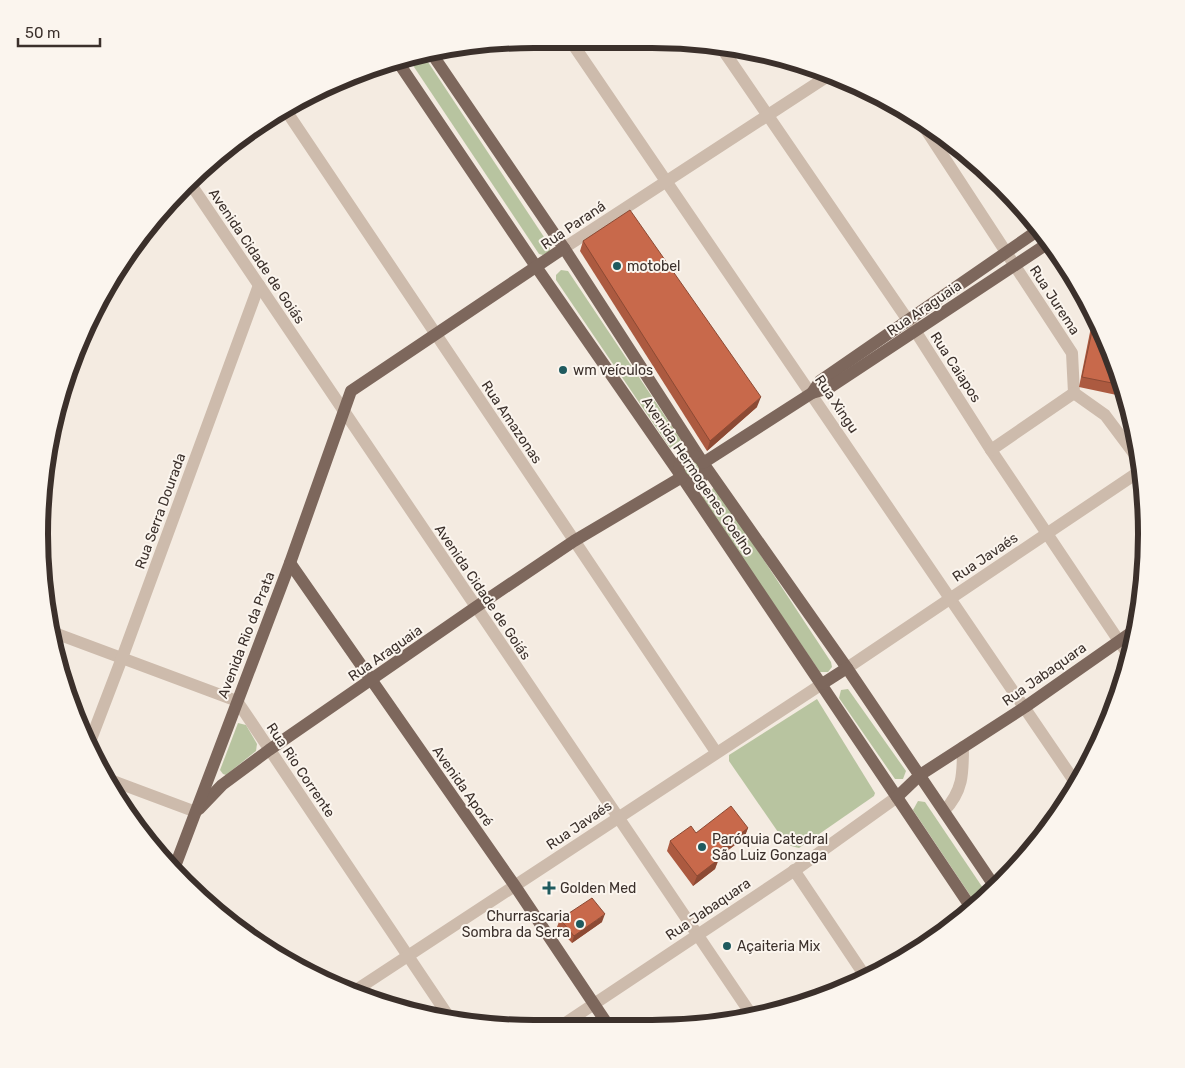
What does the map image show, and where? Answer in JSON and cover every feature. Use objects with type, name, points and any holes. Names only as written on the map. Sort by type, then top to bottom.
[{"type":"main road","name":"Avenida Hermogenes Coelho","points":[[435,58],[564,248],[703,464],[847,668],[991,882]]},
{"type":"main road","name":"Avenida Hermogenes Coelho","points":[[401,66],[537,268],[682,477],[968,903]]},
{"type":"main road","name":"Rua Araguaia","points":[[812,393],[820,380],[1033,233]]},
{"type":"main road","name":"Rua Araguaia","points":[[703,464],[812,393],[829,388],[1043,246]]},
{"type":"main road","name":"Rua Paraná","points":[[343,411],[352,391],[564,248]]},
{"type":"main road","name":"Avenida Rio da Prata","points":[[176,863],[290,563],[343,411]]},
{"type":"main road","points":[[686,458],[698,458],[703,464],[704,472],[699,480],[690,482],[682,477],[679,468],[686,458]]},
{"type":"main road","name":"Rua Araguaia","points":[[196,812],[222,785],[269,750],[372,681],[476,607],[574,541],[682,477]]},
{"type":"main road","name":"Avenida Aporé","points":[[290,563],[515,886],[604,1020]]},
{"type":"main road","name":"Rua Jabaquara","points":[[897,797],[920,775],[1025,707],[1127,635]]},
{"type":"main road","points":[[822,684],[847,668]]},
{"type":"street","name":"Rua Xingu","points":[[575,48],[666,183],[812,393],[1072,778]]},
{"type":"street","name":"Rua Caiapos","points":[[725,54],[916,332],[991,450],[1124,648]]},
{"type":"street","name":"Rua Paraná","points":[[564,248],[823,79]]},
{"type":"street","name":"Rua Amazonas","points":[[289,114],[435,336],[716,752]]},
{"type":"street","name":"Rua Jurema","points":[[929,135],[1072,353],[1074,393]]},
{"type":"street","name":"Avenida Cidade de Goiás","points":[[193,187],[749,1010]]},
{"type":"street","name":"Rua Serra Dourada","points":[[92,736],[259,285]]},
{"type":"street","points":[[991,450],[1074,393],[1105,415],[1129,447]]},
{"type":"street","name":"Rua Javaés","points":[[847,668],[1134,475]]},
{"type":"street","points":[[58,634],[237,702]]},
{"type":"street","name":"Rua Javaés","points":[[359,988],[822,684]]},
{"type":"street","name":"Rua Rio Corrente","points":[[237,702],[444,1012]]},
{"type":"street","points":[[944,811],[956,799],[963,771],[963,747]]},
{"type":"street","points":[[116,782],[196,812]]},
{"type":"street","name":"Rua Jabaquara","points":[[571,1020],[794,870],[897,797]]},
{"type":"street","points":[[794,870],[862,972]]},
{"type":"green space","points":[[427,60],[550,246],[550,251],[543,255],[539,254],[411,63]]},
{"type":"green space","points":[[561,270],[568,271],[681,440],[670,448],[556,280],[556,275]]},
{"type":"green space","points":[[688,458],[696,458],[703,465],[703,473],[696,480],[688,480],[681,473],[681,465]]},
{"type":"green space","points":[[715,486],[831,662],[832,667],[828,672],[820,672],[701,497],[707,495]]},
{"type":"green space","points":[[848,689],[906,771],[903,779],[895,779],[839,698],[841,690]]},
{"type":"green space","points":[[817,699],[875,793],[874,796],[799,848],[787,845],[729,761],[729,755]]},
{"type":"green space","points":[[238,723],[246,725],[257,744],[256,751],[226,775],[220,770]]},
{"type":"green space","points":[[918,801],[925,802],[984,889],[973,899],[913,810]]},
{"type":"building","points":[[630,210],[761,397],[710,441],[583,241]]},
{"type":"building","points":[[1092,330],[1114,383],[1082,377]]},
{"type":"building","name":"Paróquia Catedral São Luiz Gonzaga","points":[[731,806],[748,828],[715,853],[719,859],[697,876],[670,841],[691,826],[696,833]]},
{"type":"building","name":"Churrascaria Sombra da Serra","points":[[592,898],[605,914],[574,936],[560,919]]},
{"type":"place","name":"motobel","points":[[617,266]]},
{"type":"place","name":"wm veículos","points":[[563,370]]},
{"type":"place","name":"Paróquia Catedral São Luiz Gonzaga","points":[[702,847]]},
{"type":"place","name":"Golden Med","points":[[549,888]]},
{"type":"place","name":"Churrascaria Sombra da Serra","points":[[580,924]]},
{"type":"place","name":"Açaiteria Mix","points":[[727,946]]}]
